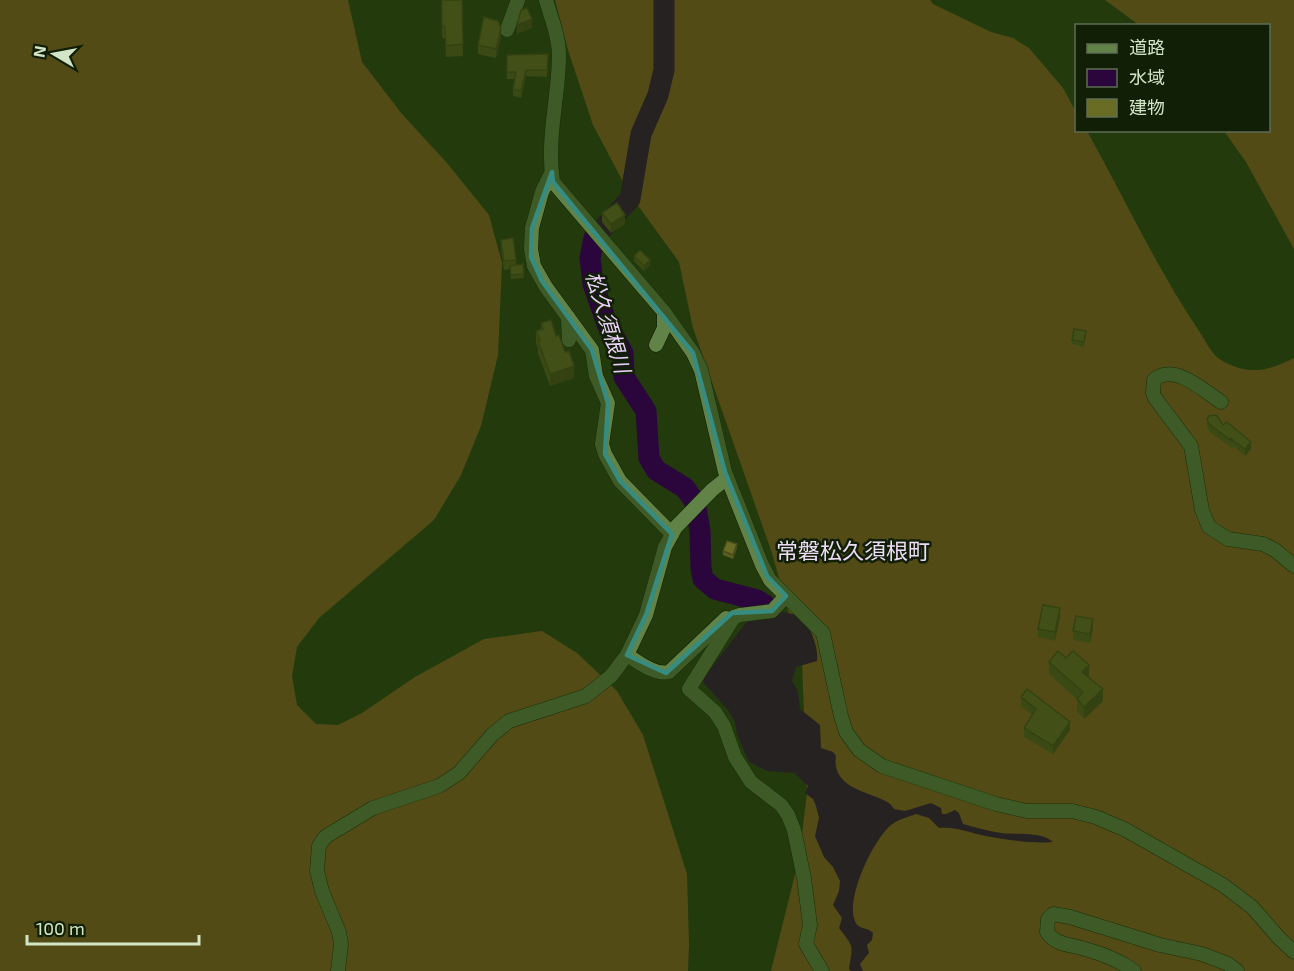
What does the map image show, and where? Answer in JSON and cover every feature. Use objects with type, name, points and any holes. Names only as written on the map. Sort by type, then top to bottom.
[{"type":"street","points":[[507,30],[518,0]]},
{"type":"street","points":[[546,0],[557,34],[559,54],[550,155],[553,182],[664,312],[693,353],[701,370],[727,478],[767,576],[823,633],[846,732],[859,750],[882,766],[1014,809],[1072,811],[1096,817],[1126,830],[1223,885],[1252,907],[1294,952]]},
{"type":"street","points":[[552,172],[542,192],[532,228],[531,257],[542,281],[590,345],[596,376],[608,403],[602,444],[605,454],[620,481],[672,534]]},
{"type":"street","points":[[656,345],[664,328],[664,312]]},
{"type":"street","points":[[568,317],[568,340]]},
{"type":"street","points":[[1221,402],[1176,375],[1163,375],[1154,380],[1155,399],[1191,446],[1202,510],[1209,527],[1228,539],[1263,544],[1275,550],[1294,566]]},
{"type":"street","points":[[338,971],[341,944],[339,932],[322,891],[317,871],[320,846],[325,837],[373,808],[446,782],[459,773],[492,735],[509,721],[586,696],[618,670],[646,615],[665,547],[672,534],[686,516],[727,478]]},
{"type":"street","points":[[627,655],[651,669],[663,673],[669,672],[730,615],[772,611],[786,596]]},
{"type":"street","points":[[736,616],[689,689],[715,712],[724,726],[735,757],[751,782],[781,805],[788,815],[794,830],[804,878],[810,924],[807,944],[822,971]]},
{"type":"street","points":[[1134,971],[1122,962],[1083,948],[1057,942],[1047,932],[1048,919],[1053,914],[1070,916],[1160,945],[1202,954],[1228,964],[1237,971]]},
{"type":"highlighted area","points":[[552,172],[553,182],[693,353],[725,472],[767,576],[786,596],[772,611],[732,613],[666,673],[627,655],[646,615],[672,534],[620,481],[605,454],[608,403],[592,350],[542,281],[531,257],[532,228]]},
{"type":"shaded area","points":[[0,0],[348,0],[362,62],[402,114],[447,163],[489,215],[502,263],[498,355],[481,426],[461,475],[434,520],[319,618],[297,647],[292,676],[297,705],[316,724],[338,725],[362,713],[415,677],[484,639],[542,631],[577,653],[617,691],[643,735],[687,874],[688,971],[0,971]]},
{"type":"shaded area","points":[[555,0],[930,0],[933,4],[991,32],[1013,38],[1029,48],[1063,88],[1075,110],[1075,132],[1088,132],[1183,307],[1215,355],[1231,365],[1249,370],[1267,369],[1294,358],[1294,971],[771,971],[799,858],[807,793],[802,661],[772,553],[693,328],[679,262],[629,193],[593,125],[568,50]]},
{"type":"shaded area","points":[[1105,0],[1294,0],[1294,249],[1246,162],[1225,132],[1270,132],[1270,24],[1138,24]]},
{"type":"water","points":[[784,612],[805,617],[817,650],[817,661],[796,667],[792,681],[798,691],[800,709],[820,725],[821,748],[833,752],[836,756],[837,769],[850,785],[890,803],[894,809],[905,811],[931,803],[941,808],[942,814],[955,810],[959,813],[963,824],[1001,833],[1042,836],[1053,842],[1020,841],[957,829],[939,828],[929,818],[916,814],[893,823],[876,843],[869,856],[862,870],[854,899],[853,911],[856,924],[873,933],[872,940],[867,945],[869,953],[860,964],[863,971],[849,969],[851,946],[839,928],[842,918],[833,905],[839,891],[840,881],[833,867],[824,857],[815,836],[819,818],[813,799],[805,793],[808,786],[794,773],[767,771],[749,762],[737,734],[735,722],[728,710],[703,682],[705,676],[751,616]]},
{"type":"building","points":[[442,0],[462,0],[463,44],[446,46],[445,27],[442,25]]},
{"type":"building","points":[[527,8],[532,19],[517,25],[521,10]]},
{"type":"building","points":[[484,17],[498,21],[501,28],[496,49],[478,45]]},
{"type":"building","points":[[548,54],[547,70],[526,70],[521,91],[513,89],[516,72],[507,72],[507,55]]},
{"type":"building","points":[[617,203],[625,215],[611,224],[602,213]]},
{"type":"building","points":[[513,238],[516,260],[504,261],[501,240]]},
{"type":"building","points":[[640,250],[650,260],[644,266],[634,256]]},
{"type":"building","points":[[523,264],[524,274],[511,275],[510,266]]},
{"type":"building","points":[[551,320],[556,336],[559,335],[565,352],[569,351],[574,366],[550,374],[536,331],[543,329],[541,323]]},
{"type":"building","points":[[1074,329],[1086,331],[1084,342],[1072,340]]},
{"type":"building","points":[[1216,415],[1223,425],[1227,422],[1251,442],[1245,449],[1209,424],[1207,419],[1209,416]]},
{"type":"building","points":[[727,541],[737,544],[733,555],[723,551]]},
{"type":"building","points":[[1043,605],[1060,608],[1055,632],[1038,629]]},
{"type":"building","points":[[1076,616],[1093,619],[1090,634],[1073,631]]},
{"type":"building","points":[[1058,651],[1066,658],[1073,651],[1089,665],[1082,672],[1103,689],[1084,707],[1077,699],[1083,692],[1049,662]]},
{"type":"building","points":[[1027,689],[1070,722],[1053,746],[1024,728],[1036,709],[1021,697]]},
{"type":"waterway","name":"松久須根川","points":[[664,0],[664,70],[658,95],[641,134],[630,199],[594,238],[590,258],[593,284],[607,324],[623,353],[624,377],[646,411],[649,458],[656,470],[685,488],[695,502],[700,531],[703,579],[715,589],[757,600],[765,605],[778,630]]},
{"type":"district","name":"常磐松久須根町","points":[[853,550]]}]
